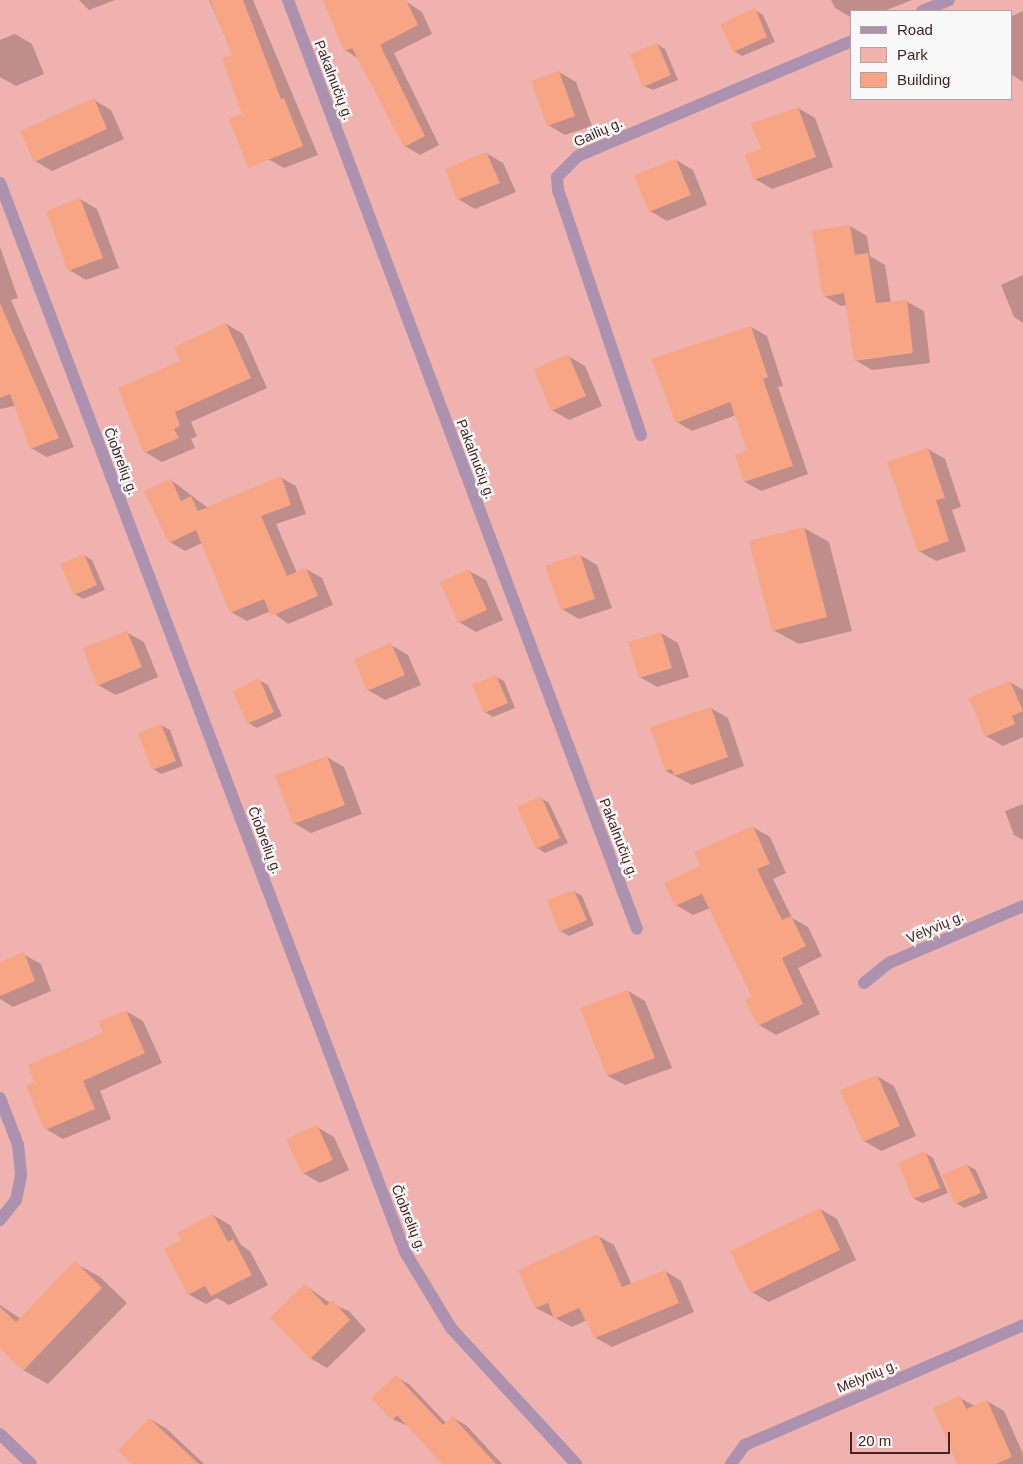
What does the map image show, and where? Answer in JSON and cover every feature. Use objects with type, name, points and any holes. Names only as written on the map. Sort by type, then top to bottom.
[{"type":"street","name":"Pakalnučių g.","points":[[288,0],[637,929]]},
{"type":"street","points":[[924,10],[949,0]]},
{"type":"street","name":"Gailių g.","points":[[640,435],[558,190],[557,177],[578,156],[850,42]]},
{"type":"street","name":"Čiobrelių g.","points":[[0,183],[405,1252],[451,1328],[576,1464]]},
{"type":"street","name":"Vėlyvių g.","points":[[864,983],[889,963],[1023,906]]},
{"type":"street","points":[[0,1098],[18,1145],[21,1175],[16,1200],[0,1220]]},
{"type":"street","name":"Mėlynių g.","points":[[731,1464],[745,1445],[1023,1325]]},
{"type":"street","points":[[0,1434],[31,1464]]},
{"type":"green space","points":[[0,0],[1023,0],[1023,1464],[0,1464]]},
{"type":"building","points":[[210,0],[243,0],[281,99],[284,98],[303,146],[248,168],[229,119],[242,114],[222,58],[232,55]]},
{"type":"building","points":[[323,0],[406,0],[418,25],[380,45],[425,136],[404,147],[352,48],[344,51]]},
{"type":"building","points":[[755,8],[767,37],[733,52],[720,24]]},
{"type":"building","points":[[657,43],[671,75],[643,87],[630,54]]},
{"type":"building","points":[[559,71],[575,116],[547,126],[531,81]]},
{"type":"building","points":[[94,98],[107,129],[34,162],[20,131]]},
{"type":"building","points":[[798,107],[816,157],[754,180],[745,154],[761,149],[751,124]]},
{"type":"building","points":[[486,152],[500,183],[457,200],[445,169]]},
{"type":"building","points":[[676,159],[691,195],[649,212],[634,175]]},
{"type":"building","points":[[80,198],[103,258],[68,271],[46,211]]},
{"type":"building","points":[[850,225],[855,255],[868,253],[876,303],[907,300],[913,353],[854,361],[844,293],[823,297],[812,231]]},
{"type":"building","points":[[0,303],[59,438],[30,449],[10,394],[0,398]]},
{"type":"building","points":[[226,323],[251,378],[175,412],[180,426],[174,429],[179,438],[144,453],[118,388],[180,361],[174,347]]},
{"type":"building","points":[[751,326],[768,377],[763,379],[793,466],[744,482],[735,455],[747,450],[730,402],[676,423],[651,359]]},
{"type":"building","points":[[568,354],[586,396],[551,411],[534,369]]},
{"type":"building","points":[[928,448],[945,498],[936,500],[949,541],[918,552],[887,462]]},
{"type":"building","points":[[281,476],[291,505],[261,516],[287,576],[306,568],[318,596],[271,616],[264,599],[230,613],[196,530],[169,543],[144,491],[171,479],[181,501],[191,496],[198,511]]},
{"type":"building","points":[[804,527],[827,617],[772,631],[749,541]]},
{"type":"building","points":[[84,554],[97,585],[74,595],[60,564]]},
{"type":"building","points":[[580,554],[595,599],[561,610],[545,566]]},
{"type":"building","points":[[469,569],[487,610],[458,623],[440,582]]},
{"type":"building","points":[[127,631],[142,667],[97,686],[83,648]]},
{"type":"building","points":[[661,632],[672,668],[639,678],[628,642]]},
{"type":"building","points":[[391,643],[405,675],[367,691],[354,659]]},
{"type":"building","points":[[496,675],[508,703],[484,713],[472,685]]},
{"type":"building","points":[[259,678],[274,712],[247,724],[233,691]]},
{"type":"building","points":[[1010,681],[1023,711],[1012,716],[1015,724],[985,737],[969,698]]},
{"type":"building","points":[[711,707],[728,757],[674,776],[672,769],[665,771],[650,727]]},
{"type":"building","points":[[161,724],[176,761],[152,770],[138,733]]},
{"type":"building","points":[[327,756],[345,805],[293,824],[275,775]]},
{"type":"building","points":[[541,796],[560,838],[536,849],[517,807]]},
{"type":"building","points":[[753,826],[770,864],[757,869],[782,920],[791,916],[806,946],[782,958],[803,1004],[758,1026],[745,1000],[752,997],[702,894],[675,906],[664,883],[700,866],[694,852]]},
{"type":"building","points":[[574,890],[587,920],[559,932],[547,900]]},
{"type":"building","points":[[24,952],[35,981],[0,996],[0,962]]},
{"type":"building","points":[[628,990],[655,1058],[607,1076],[580,1008]]},
{"type":"building","points":[[126,1010],[145,1053],[83,1081],[95,1109],[45,1130],[26,1086],[34,1082],[28,1065],[103,1033],[98,1022]]},
{"type":"building","points":[[877,1075],[900,1126],[863,1142],[840,1090]]},
{"type":"building","points":[[317,1125],[333,1160],[302,1174],[286,1139]]},
{"type":"building","points":[[925,1151],[940,1188],[913,1199],[898,1163]]},
{"type":"building","points":[[967,1164],[981,1193],[955,1204],[942,1175]]},
{"type":"building","points":[[820,1208],[840,1250],[751,1293],[730,1251]]},
{"type":"building","points":[[213,1214],[228,1242],[233,1239],[252,1275],[211,1296],[205,1286],[188,1295],[164,1249],[181,1240],[177,1233]]},
{"type":"building","points":[[598,1234],[622,1287],[665,1270],[679,1303],[595,1338],[579,1308],[554,1319],[548,1303],[535,1308],[518,1270]]},
{"type":"building","points":[[75,1261],[102,1288],[23,1371],[0,1349],[0,1307],[16,1322]]},
{"type":"building","points":[[305,1284],[326,1306],[332,1300],[350,1320],[310,1359],[270,1317]]},
{"type":"building","points":[[396,1375],[443,1425],[452,1416],[496,1464],[442,1464],[397,1415],[392,1420],[371,1398]]},
{"type":"building","points":[[960,1396],[966,1409],[987,1400],[1012,1457],[996,1464],[957,1464],[933,1408]]},
{"type":"building","points":[[149,1418],[199,1464],[132,1464],[118,1451]]}]
